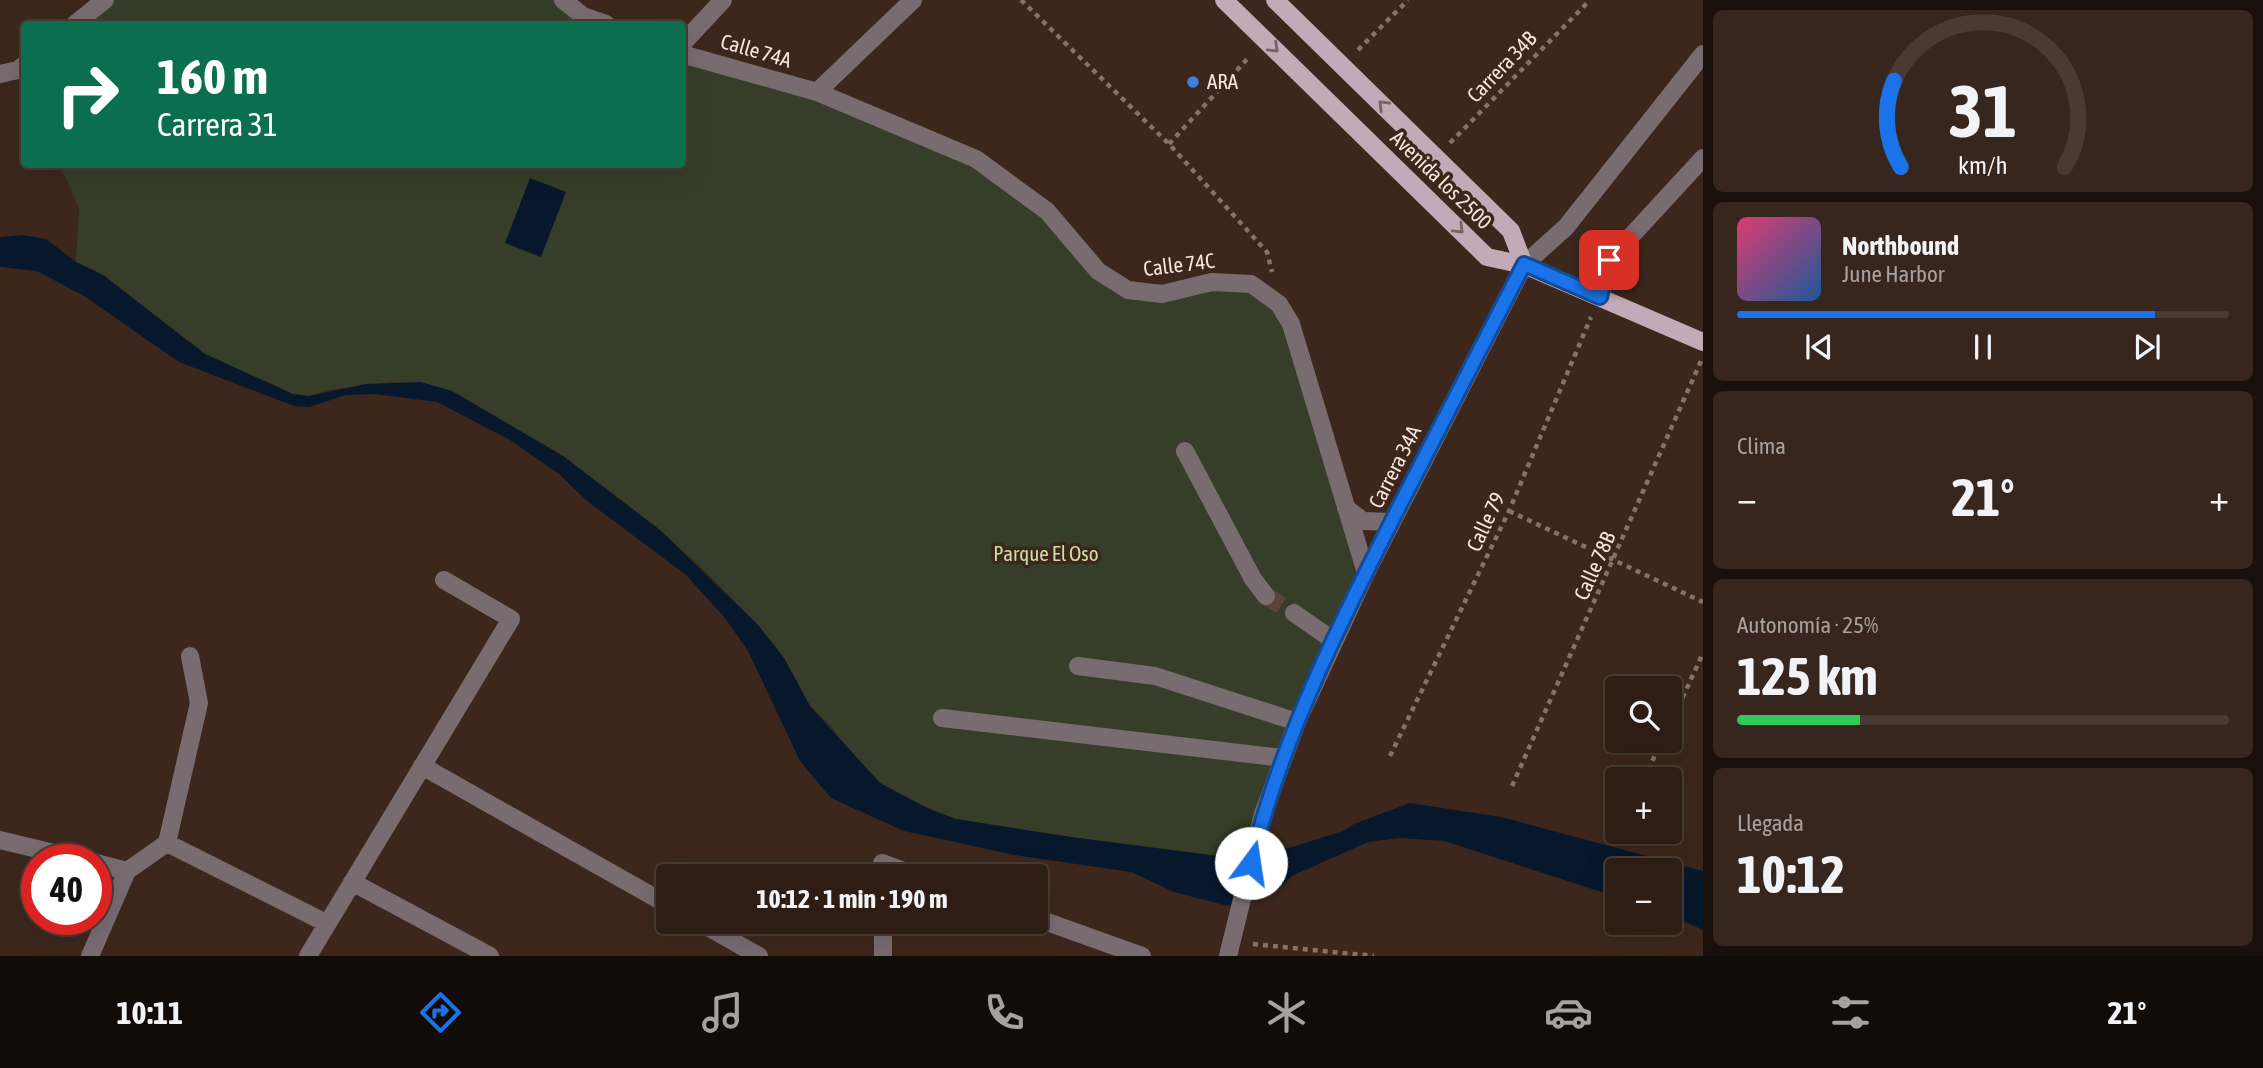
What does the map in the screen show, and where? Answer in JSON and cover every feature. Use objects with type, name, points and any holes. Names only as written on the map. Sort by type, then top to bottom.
[{"type":"main road","name":"Avenida los 2500","points":[[1224,0],[1487,257],[1524,264]]},
{"type":"main road","name":"Avenida los 2500","points":[[1275,0],[1511,231],[1524,264]]},
{"type":"main road","points":[[1524,264],[1703,342]]},
{"type":"street","points":[[563,0],[583,16],[597,21]]},
{"type":"street","points":[[686,40],[723,0]]},
{"type":"street","points":[[817,92],[913,0]]},
{"type":"street","points":[[78,21],[101,1]]},
{"type":"street","name":"Carrera 34A","points":[[1231,945],[1263,814],[1297,722],[1366,573],[1524,264],[1566,227],[1703,54]]},
{"type":"street","name":"Calle 74A","points":[[686,55],[817,92]]},
{"type":"street","points":[[0,74],[21,68]]},
{"type":"street","name":"Calle 74C","points":[[817,92],[950,146],[1001,174],[1047,211],[1098,271],[1128,290],[1162,294],[1192,286],[1232,281],[1251,284],[1279,304],[1291,324],[1366,573]]},
{"type":"street","points":[[1600,297],[1609,260],[1703,158]]},
{"type":"street","points":[[1185,451],[1253,579],[1266,596]]},
{"type":"street","points":[[1346,508],[1363,521],[1392,522]]},
{"type":"street","points":[[308,956],[511,619],[443,580]]},
{"type":"street","points":[[1294,613],[1334,640]]},
{"type":"street","points":[[90,956],[127,871],[167,843],[199,703],[190,656]]},
{"type":"street","points":[[1078,667],[1155,676],[1297,722]]},
{"type":"street","points":[[942,718],[1283,758]]},
{"type":"street","points":[[422,766],[656,898]]},
{"type":"street","points":[[0,840],[21,845]]},
{"type":"street","points":[[167,843],[326,923]]},
{"type":"street","points":[[112,867],[127,871]]},
{"type":"street","points":[[352,881],[490,956]]},
{"type":"street","points":[[1048,922],[1142,956]]},
{"type":"street","points":[[720,934],[759,956]]},
{"type":"street","points":[[883,934],[883,956]]},
{"type":"path","points":[[1021,0],[1169,144],[1267,252],[1279,304]]},
{"type":"path","points":[[1342,65],[1408,0]]},
{"type":"path","name":"Carrera 34B","points":[[1437,156],[1590,0]]},
{"type":"path","points":[[1169,144],[1265,40]]},
{"type":"path","name":"Calle 79","points":[[1390,756],[1509,511],[1600,297]]},
{"type":"path","name":"Calle 78B","points":[[1512,786],[1615,560],[1703,357]]},
{"type":"path","points":[[1509,511],[1703,603]]},
{"type":"path","points":[[1682,699],[1703,653]]},
{"type":"path","points":[[1231,945],[1374,956]]},
{"type":"green space","points":[[105,0],[563,0],[601,21],[79,21]]},
{"type":"green space","name":"Parque El Oso","points":[[686,55],[817,92],[976,159],[1128,290],[1232,281],[1279,304],[1366,573],[1253,853],[1226,857],[1100,842],[956,819],[906,798],[880,783],[841,742],[831,726],[810,706],[784,658],[758,625],[704,570],[660,530],[563,456],[452,391],[393,382],[328,390],[309,396],[293,394],[205,354],[103,275],[76,262],[79,208],[61,168],[686,168]]},
{"type":"water","points":[[530,178],[566,192],[541,257],[505,243]]},
{"type":"water","points":[[23,235],[46,239],[76,262],[103,275],[205,354],[293,394],[309,396],[366,384],[421,382],[452,391],[563,456],[660,530],[758,625],[784,658],[810,706],[880,783],[931,810],[956,819],[1226,857],[1289,848],[1343,831],[1354,824],[1410,803],[1501,817],[1654,858],[1605,858],[1605,893],[1444,841],[1400,838],[1368,842],[1292,876],[1275,892],[1228,906],[1174,892],[1131,872],[1015,855],[904,831],[831,798],[800,761],[748,651],[725,618],[686,575],[587,501],[559,474],[510,440],[437,402],[375,394],[346,395],[309,407],[294,406],[179,362],[84,296],[37,271],[0,267],[0,237]]},
{"type":"water","points":[[1682,865],[1703,871],[1703,930],[1682,920]]},
{"type":"tunnel","points":[[1266,596],[1294,613]]},
{"type":"place","name":"ARA","points":[[1193,82]]},
{"type":"route","points":[[1251,863],[1263,814],[1297,722],[1366,573],[1524,264],[1600,297],[1609,260]]}]
